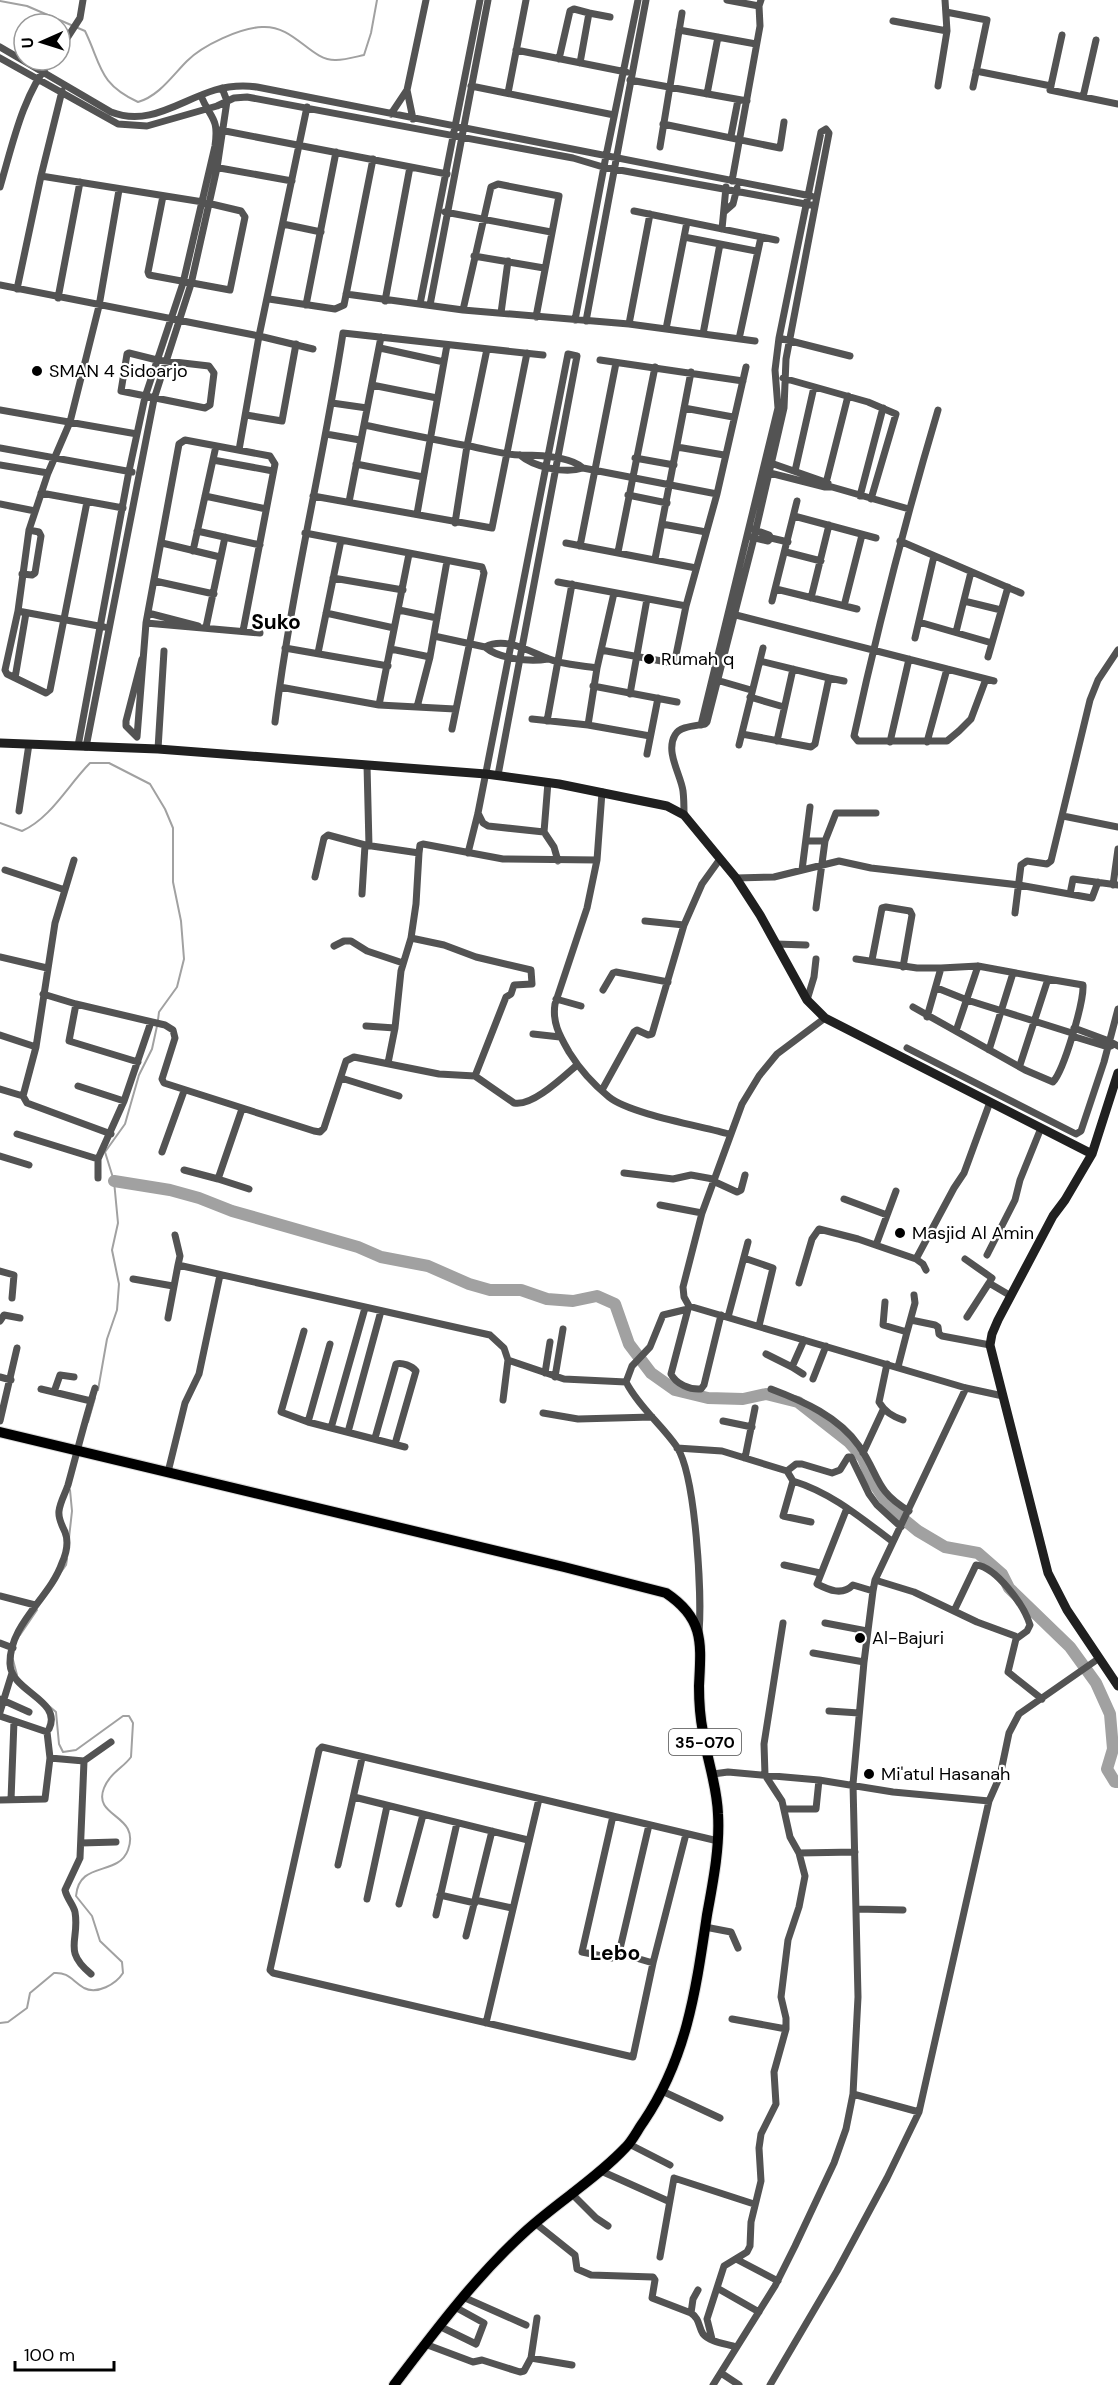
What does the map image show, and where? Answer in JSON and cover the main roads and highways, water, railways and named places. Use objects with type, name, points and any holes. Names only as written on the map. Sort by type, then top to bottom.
[{"type":"main road","name":"35-070","points":[[0,1432],[666,1593],[692,1617],[699,1633],[701,1648],[699,1711],[713,1774],[719,1816],[718,1841],[705,1927],[686,2034],[662,2091],[629,2144],[601,2171],[535,2223],[455,2307],[394,2385]]},
{"type":"waterway","points":[[0,1],[27,6],[85,31],[108,80],[115,88],[138,102],[159,90],[202,49],[243,30],[262,27],[284,31],[327,59],[339,60],[364,55],[377,0]]},
{"type":"waterway","points":[[0,823],[22,831],[32,825],[50,810],[90,763],[109,763],[150,784],[173,828],[173,882],[181,921],[184,959],[177,987],[159,1012],[158,1020]]},
{"type":"waterway","points":[[98,1390],[107,1339],[117,1310],[119,1284],[112,1250],[118,1223],[114,1181],[105,1152],[125,1124],[139,1075],[152,1049],[157,1026]]},
{"type":"waterway","points":[[114,1181],[170,1190],[199,1198],[232,1211],[358,1247],[381,1257],[428,1266],[469,1284],[490,1290],[521,1290],[547,1299],[573,1301],[597,1296],[615,1304],[629,1344],[651,1373],[675,1390],[708,1398],[743,1399],[766,1394],[798,1402],[849,1442],[863,1458],[871,1479],[891,1509],[918,1531],[945,1547],[978,1553],[1002,1574],[1009,1588],[1070,1647],[1096,1683],[1110,1714],[1113,1749],[1107,1769],[1115,1782],[1118,1782]]},
{"type":"waterway","points":[[88,1422],[95,1398]]},
{"type":"waterway","points":[[69,1538],[72,1511],[70,1490]]},
{"type":"waterway","points":[[61,1572],[67,1559]]},
{"type":"waterway","points":[[20,1635],[37,1610]]},
{"type":"waterway","points":[[13,1660],[17,1675]]},
{"type":"waterway","points":[[0,2023],[8,2022],[27,2008],[30,1993],[54,1973],[63,1974],[89,1990],[100,1989],[111,1984],[123,1973],[122,1962],[100,1941],[92,1916],[76,1896],[84,1877],[116,1864],[128,1850],[130,1838],[128,1829],[110,1811],[102,1798],[104,1788],[110,1778],[131,1757],[133,1723],[129,1716],[123,1716],[76,1750],[63,1752],[59,1744],[56,1712],[49,1706]]},
{"type":"place","name":"SMAN 4 Sidoarjo","points":[[37,371]]},
{"type":"place","name":"Rumah q","points":[[649,659]]},
{"type":"place","name":"Masjid Al Amin","points":[[900,1233]]},
{"type":"place","name":"Al-Bajuri","points":[[860,1638]]},
{"type":"place","name":"Mi'atul Hasanah","points":[[869,1774]]},
{"type":"district","name":"Suko","points":[[276,622]]},
{"type":"district","name":"Lebo","points":[[615,1953]]}]
